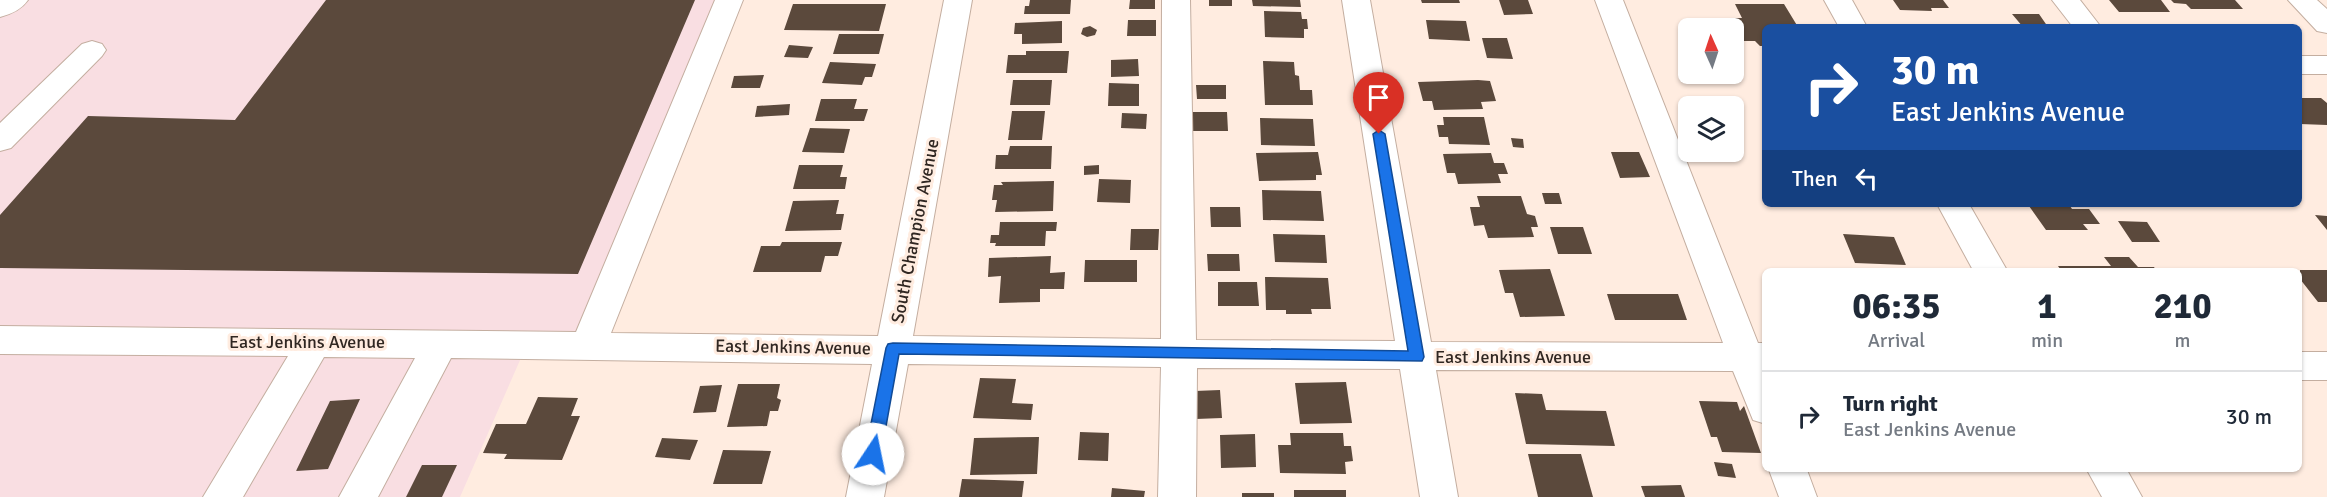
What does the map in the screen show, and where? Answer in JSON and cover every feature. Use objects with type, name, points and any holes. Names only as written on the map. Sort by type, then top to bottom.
[{"type":"street","points":[[0,9],[14,0]]},
{"type":"street","points":[[588,345],[729,0]]},
{"type":"street","name":"South Champion Avenue","points":[[865,497],[958,0]]},
{"type":"street","points":[[1176,0],[1179,354],[1177,497]]},
{"type":"street","points":[[1356,0],[1439,497]]},
{"type":"street","points":[[1610,0],[1756,357],[1762,388]]},
{"type":"street","points":[[1838,0],[1852,24]]},
{"type":"street","points":[[2066,0],[2085,24]]},
{"type":"street","points":[[2302,0],[2327,25]]},
{"type":"street","points":[[0,141],[92,50]]},
{"type":"street","points":[[2302,65],[2327,65]]},
{"type":"street","points":[[1955,207],[1989,268]]},
{"type":"street","name":"East Jenkins Avenue","points":[[0,340],[893,348],[1416,357],[1756,357]]},
{"type":"street","points":[[222,497],[315,342]]},
{"type":"street","points":[[358,497],[441,343]]},
{"type":"street","points":[[2302,366],[2327,366]]},
{"type":"street","points":[[1789,472],[1798,497]]},
{"type":"street","points":[[2107,472],[2122,497]]},
{"type":"shaded area","points":[[0,0],[733,0],[597,335],[531,335],[460,497],[0,497]]},
{"type":"building","points":[[326,0],[695,0],[578,274],[0,268],[0,215],[88,116],[235,120]]},
{"type":"building","points":[[1030,0],[1071,0],[1070,14],[1024,14],[1025,6],[1029,6]]},
{"type":"building","points":[[1130,0],[1155,0],[1155,9],[1129,9]]},
{"type":"building","points":[[1209,0],[1232,0],[1232,6],[1209,6]]},
{"type":"building","points":[[1252,0],[1300,0],[1301,7],[1253,6]]},
{"type":"building","points":[[1421,0],[1459,0],[1460,3],[1422,3]]},
{"type":"building","points":[[1499,0],[1528,0],[1533,14],[1504,15]]},
{"type":"building","points":[[1893,0],[1943,0],[1949,8],[1931,8],[1932,11],[1900,10]]},
{"type":"building","points":[[2109,0],[2161,0],[2170,12],[2119,12]]},
{"type":"building","points":[[2171,0],[2235,0],[2243,9],[2191,9],[2186,4],[2174,3]]},
{"type":"building","points":[[793,4],[886,4],[879,31],[784,30]]},
{"type":"building","points":[[1735,4],[1784,4],[1796,24],[1762,24],[1762,46],[1755,41],[1744,41],[1744,18]]},
{"type":"building","points":[[1264,11],[1301,12],[1302,19],[1307,19],[1308,29],[1304,29],[1304,38],[1265,37]]},
{"type":"building","points":[[2012,14],[2039,14],[2046,24],[2020,24]]},
{"type":"building","points":[[1128,20],[1156,20],[1156,36],[1127,36]]},
{"type":"building","points":[[1426,20],[1466,21],[1470,41],[1429,39]]},
{"type":"building","points":[[1062,21],[1062,43],[1022,44],[1022,34],[1014,34],[1015,23]]},
{"type":"building","points":[[1090,26],[1097,30],[1095,35],[1087,37],[1081,34],[1083,28]]},
{"type":"building","points":[[839,34],[884,34],[879,54],[833,54]]},
{"type":"building","points":[[1482,38],[1507,38],[1513,59],[1487,58]]},
{"type":"building","points":[[789,45],[813,47],[808,58],[784,57]]},
{"type":"building","points":[[1026,51],[1069,51],[1067,73],[1006,73],[1008,55],[1026,55]]},
{"type":"building","points":[[1138,59],[1139,76],[1111,77],[1111,60]]},
{"type":"building","points":[[1263,61],[1294,62],[1295,75],[1299,76],[1300,90],[1312,90],[1313,105],[1265,105]]},
{"type":"building","points":[[830,62],[876,64],[872,77],[865,77],[862,85],[822,83]]},
{"type":"building","points":[[764,75],[760,88],[731,88],[734,76]]},
{"type":"building","points":[[1013,80],[1052,80],[1050,105],[1010,105]]},
{"type":"building","points":[[1490,81],[1496,101],[1481,102],[1483,109],[1434,110],[1432,101],[1423,101],[1418,82]]},
{"type":"building","points":[[1109,83],[1139,84],[1139,106],[1108,106]]},
{"type":"building","points":[[1196,85],[1226,85],[1226,99],[1197,99]]},
{"type":"building","points":[[2302,98],[2321,98],[2327,103],[2327,125],[2302,124]]},
{"type":"building","points":[[821,99],[857,99],[854,109],[868,109],[864,121],[815,121]]},
{"type":"building","points":[[790,104],[789,115],[755,117],[757,106]]},
{"type":"building","points":[[1012,111],[1045,111],[1042,140],[1008,140]]},
{"type":"building","points":[[1189,112],[1227,112],[1228,131],[1190,131]]},
{"type":"building","points":[[1122,113],[1147,114],[1146,129],[1121,128]]},
{"type":"building","points":[[1443,117],[1484,117],[1490,145],[1449,144],[1448,137],[1439,137],[1437,125],[1444,125]]},
{"type":"building","points":[[1260,118],[1313,119],[1315,146],[1261,145]]},
{"type":"building","points":[[810,128],[850,129],[844,153],[802,152]]},
{"type":"building","points":[[1511,138],[1523,139],[1524,148],[1513,147]]},
{"type":"building","points":[[1010,146],[1052,146],[1051,169],[995,169],[996,155],[1008,155]]},
{"type":"building","points":[[1318,152],[1322,175],[1316,175],[1316,180],[1259,181],[1256,153]]},
{"type":"building","points":[[1611,152],[1639,152],[1650,177],[1620,178]]},
{"type":"building","points":[[1491,153],[1494,163],[1504,163],[1508,174],[1498,174],[1501,183],[1458,184],[1455,173],[1447,173],[1443,154]]},
{"type":"building","points":[[799,165],[843,165],[840,177],[847,177],[845,189],[793,189]]},
{"type":"building","points":[[1099,165],[1099,174],[1084,175],[1084,166]]},
{"type":"building","points":[[1099,179],[1131,180],[1130,203],[1097,202]]},
{"type":"building","points":[[1054,181],[1053,211],[995,212],[997,200],[992,200],[994,185],[1003,185],[1001,182]]},
{"type":"building","points":[[1262,190],[1321,191],[1324,221],[1263,220]]},
{"type":"building","points":[[1542,193],[1559,193],[1562,204],[1545,204]]},
{"type":"building","points":[[1477,196],[1521,196],[1527,214],[1535,216],[1538,227],[1531,227],[1534,237],[1488,238],[1484,225],[1474,226],[1470,207],[1480,207]]},
{"type":"building","points":[[839,200],[836,214],[844,214],[841,230],[785,231],[793,201]]},
{"type":"building","points":[[1210,207],[1240,207],[1241,227],[1211,227]]},
{"type":"building","points":[[2030,207],[2089,209],[2100,224],[2083,224],[2088,230],[2046,230]]},
{"type":"building","points":[[2315,215],[2327,216],[2327,230]]},
{"type":"building","points":[[2118,221],[2147,222],[2160,242],[2132,242]]},
{"type":"building","points":[[1000,222],[1057,222],[1056,231],[1046,231],[1045,246],[995,246],[996,243],[990,243],[991,235],[999,235]]},
{"type":"building","points":[[1550,227],[1583,227],[1592,254],[1558,254]]},
{"type":"building","points":[[1131,229],[1159,229],[1158,250],[1130,250]]},
{"type":"building","points":[[1273,234],[1325,235],[1327,263],[1275,262]]},
{"type":"building","points":[[1843,234],[1894,237],[1906,265],[1855,263]]},
{"type":"building","points":[[782,242],[842,242],[838,256],[825,256],[821,272],[753,272],[761,246],[780,246]]},
{"type":"building","points":[[1207,254],[1239,254],[1240,271],[1208,271]]},
{"type":"building","points":[[1051,256],[1050,273],[1065,272],[1064,289],[1040,289],[1040,302],[999,303],[1001,276],[988,277],[989,258]]},
{"type":"building","points":[[2104,257],[2129,257],[2138,267],[2155,268],[2059,268],[2058,266],[2111,266]]},
{"type":"building","points":[[1085,260],[1137,260],[1137,282],[1084,282]]},
{"type":"building","points":[[1550,269],[1565,316],[1520,317],[1513,293],[1505,293],[1499,270]]},
{"type":"building","points":[[2302,270],[2327,270],[2327,302],[2318,302],[2302,282]]},
{"type":"building","points":[[1265,277],[1328,278],[1331,309],[1311,309],[1312,314],[1286,314],[1286,310],[1266,310]]},
{"type":"building","points":[[1218,282],[1257,282],[1259,306],[1218,306]]},
{"type":"building","points":[[1607,294],[1678,294],[1687,320],[1615,320]]},
{"type":"building","points":[[980,378],[1016,379],[1012,403],[1033,404],[1031,420],[973,418]]},
{"type":"building","points":[[1346,382],[1352,423],[1300,424],[1295,383]]},
{"type":"building","points":[[738,384],[780,384],[777,398],[781,400],[778,411],[770,411],[767,426],[727,427]]},
{"type":"building","points":[[722,385],[716,412],[693,413],[700,386]]},
{"type":"building","points":[[1220,390],[1222,418],[1196,419],[1195,391]]},
{"type":"building","points":[[1515,393],[1542,394],[1546,410],[1606,411],[1615,446],[1526,444]]},
{"type":"building","points":[[538,397],[578,398],[571,416],[580,416],[562,460],[504,459],[507,454],[483,453],[496,424],[526,424]]},
{"type":"building","points":[[360,399],[328,469],[296,471],[330,401]]},
{"type":"building","points":[[1699,401],[1737,402],[1740,411],[1744,406],[1761,453],[1722,452],[1717,437],[1711,437]]},
{"type":"building","points":[[1080,432],[1109,433],[1108,461],[1078,460]]},
{"type":"building","points":[[1290,433],[1343,433],[1344,446],[1351,446],[1353,461],[1345,462],[1346,474],[1280,473],[1278,445],[1291,445]]},
{"type":"building","points":[[1255,434],[1256,467],[1221,468],[1220,435]]},
{"type":"building","points":[[1039,437],[1037,474],[970,475],[974,438]]},
{"type":"building","points":[[662,438],[698,440],[690,460],[655,457]]},
{"type":"building","points":[[723,450],[771,451],[762,484],[713,484]]},
{"type":"building","points":[[1528,454],[1581,454],[1593,497],[1538,497]]},
{"type":"building","points":[[1714,462],[1732,464],[1736,478],[1718,476]]},
{"type":"building","points":[[422,465],[457,465],[442,497],[406,497]]},
{"type":"building","points":[[962,479],[1024,481],[1022,497],[959,497]]},
{"type":"building","points":[[1681,485],[1685,497],[1645,497],[1641,486]]},
{"type":"building","points":[[1112,488],[1145,491],[1144,497],[1111,497]]},
{"type":"building","points":[[1294,490],[1346,490],[1346,497],[1294,497]]},
{"type":"building","points":[[1242,493],[1274,493],[1274,497],[1242,497]]},
{"type":"route","points":[[873,454],[893,348],[1416,357],[1379,134]]}]
